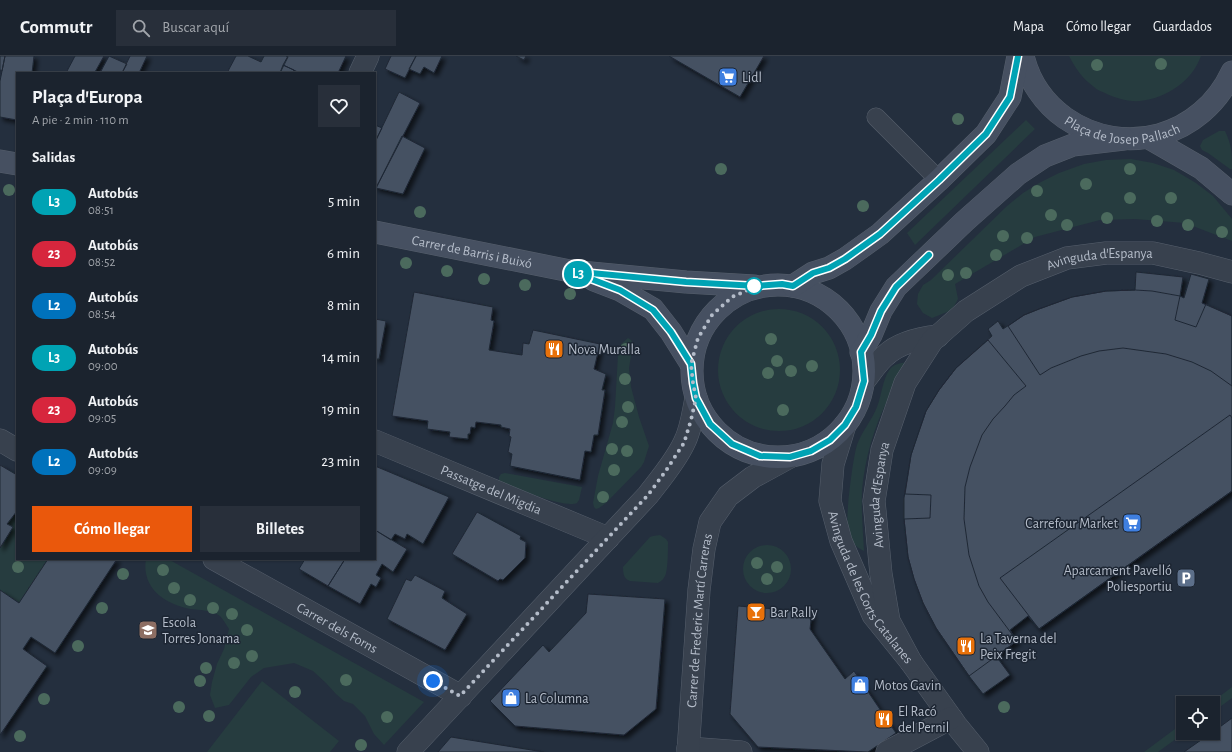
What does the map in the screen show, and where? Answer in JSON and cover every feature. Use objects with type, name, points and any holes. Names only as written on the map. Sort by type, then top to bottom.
[{"type":"street","points":[[360,72],[368,56]]},
{"type":"street","points":[[793,286],[813,273],[829,268],[845,259],[874,238],[939,180],[986,134],[1010,97],[1018,56]]},
{"type":"street","name":"Plaça de Josep Pallach","points":[[1022,56],[1024,64],[1033,82],[1044,99],[1058,113],[1074,124],[1090,132],[1107,137],[1124,139],[1149,138],[1172,131],[1194,119],[1212,103],[1230,81]]},
{"type":"street","points":[[1149,138],[1201,168],[1232,194]]},
{"type":"street","points":[[861,352],[871,335],[881,311],[896,287],[965,221],[1018,174],[1045,156],[1074,145],[1124,139]]},
{"type":"street","points":[[0,161],[16,164]]},
{"type":"street","name":"Carrer de Barris i Buixó","points":[[376,232],[570,271],[686,282],[757,286]]},
{"type":"street","name":"Avinguda d'Espanya","points":[[910,662],[889,621],[881,574],[874,501],[882,450],[905,383],[932,341],[966,311],[1021,276],[1067,258],[1106,253],[1153,253],[1232,272]]},
{"type":"street","name":"Carrer de Barris i Buixó","points":[[570,271],[620,290],[653,310],[671,332],[691,364]]},
{"type":"street","points":[[864,381],[859,340],[847,318],[829,300],[806,289],[782,284],[757,286],[732,297],[712,315],[698,338],[691,364],[696,398],[710,424],[732,444],[760,456],[790,457],[811,451],[830,440],[845,425],[856,407],[864,381],[886,354],[904,343],[922,338],[938,336]]},
{"type":"street","points":[[408,752],[648,495],[684,443],[696,398]]},
{"type":"street","name":"Avinguda de les Corts Catalanes","points":[[845,425],[832,464],[830,501],[841,541],[873,615],[978,752]]},
{"type":"street","points":[[0,440],[16,449]]},
{"type":"street","name":"Passatge del Migdia","points":[[376,441],[608,538]]},
{"type":"street","name":"Carrer de Frederic Martí Carreras","points":[[688,750],[699,590],[704,549],[710,522],[728,496],[754,477],[790,457]]},
{"type":"street","name":"Carrer dels Forns","points":[[216,560],[460,696]]},
{"type":"street","points":[[887,752],[951,718]]},
{"type":"street","points":[[688,750],[742,752]]},
{"type":"lane","points":[[876,117],[939,180]]},
{"type":"green space","points":[[1069,56],[1201,56],[1191,73],[1177,87],[1160,96],[1135,101],[1117,98],[1096,89],[1083,77]]},
{"type":"green space","points":[[1026,120],[1035,129],[915,245],[907,233]]},
{"type":"green space","points":[[1219,131],[1225,131],[1229,141],[1232,154],[1232,169],[1202,150],[1200,146],[1203,140]]},
{"type":"green space","points":[[1131,159],[1153,163],[1174,170],[1196,183],[1213,196],[1232,219],[1232,241],[1185,223],[1135,219],[1100,220],[1035,237],[955,284],[958,299],[952,310],[932,318],[923,313],[917,304],[918,294],[923,285],[931,280],[1007,206],[1023,193],[1059,173],[1084,164],[1106,160]]},
{"type":"green space","points":[[779,309],[802,313],[813,319],[822,327],[830,336],[836,347],[840,370],[836,393],[830,404],[822,413],[813,421],[802,427],[779,431],[756,427],[745,421],[736,413],[728,404],[722,393],[718,370],[722,347],[728,336],[736,327],[745,319],[756,313]]},
{"type":"green space","points":[[628,338],[633,344],[629,368],[631,387],[649,446],[641,467],[606,503],[596,509],[593,503],[598,476],[613,423],[618,355],[621,344]]},
{"type":"green space","points":[[909,362],[893,389],[883,410],[874,432],[868,455],[862,490],[864,551],[852,540],[847,523],[855,452],[859,440],[877,407],[887,373],[894,366]]},
{"type":"green space","points":[[505,473],[582,487],[579,500],[577,503],[561,503],[526,492],[499,481],[501,474]]},
{"type":"green space","points":[[16,512],[16,560],[47,560],[19,603],[0,590],[0,548],[7,524]]},
{"type":"green space","points":[[660,535],[668,542],[667,570],[662,580],[658,583],[630,581],[626,579],[623,567],[650,537]]},
{"type":"green space","points":[[762,545],[772,545],[784,552],[791,564],[791,574],[784,586],[772,593],[762,593],[754,589],[747,582],[743,574],[743,564],[747,556],[754,549]]},
{"type":"green space","points":[[146,560],[170,560],[424,702],[384,745],[374,734],[365,716],[353,704],[344,701],[313,671],[294,663],[264,668],[251,677],[229,705],[215,708],[210,695],[212,682],[217,664],[224,649],[229,629],[217,614],[209,611],[181,607],[164,599],[151,586],[145,569]]},
{"type":"green space","points":[[262,681],[339,741],[330,752],[207,752]]},
{"type":"green space","points":[[1232,687],[1232,698],[1220,707],[1220,696]]},
{"type":"green space","points":[[1176,728],[1176,739],[1158,752],[1144,752]]},
{"type":"building","points":[[0,56],[5,56],[2,71],[0,70]]},
{"type":"building","points":[[5,56],[34,56],[32,72],[16,72],[16,120],[0,117],[0,81]]},
{"type":"building","points":[[75,56],[104,56],[95,72],[67,72]]},
{"type":"building","points":[[109,56],[127,64],[123,72],[101,72]]},
{"type":"building","points":[[130,56],[147,56],[139,72],[122,72]]},
{"type":"building","points":[[236,56],[248,56],[261,62],[264,56],[288,57],[280,72],[228,72]]},
{"type":"building","points":[[288,56],[346,56],[338,72],[298,72],[283,65]]},
{"type":"building","points":[[391,56],[416,56],[405,78],[385,69]]},
{"type":"building","points":[[416,56],[442,56],[434,73],[424,67],[420,74],[409,69]]},
{"type":"building","points":[[516,56],[526,56],[524,60]]},
{"type":"building","name":"Lidl","points":[[669,56],[764,56],[740,97]]},
{"type":"building","points":[[283,65],[294,70],[293,72],[280,72]]},
{"type":"building","points":[[399,92],[420,103],[376,188],[376,140]]},
{"type":"building","points":[[376,125],[382,128],[376,140]]},
{"type":"building","points":[[402,136],[425,148],[403,194],[376,188]]},
{"type":"building","points":[[1136,272],[1183,277],[1180,296],[1184,298],[1191,274],[1209,279],[1202,303],[1232,316],[1232,491],[1039,629],[1028,616],[1010,630],[1017,641],[996,656],[1010,675],[983,694],[936,628],[923,603],[908,557],[904,519],[904,498],[911,455],[926,411],[939,390],[956,368],[992,336],[988,329],[998,321],[1003,329],[1024,315],[1072,297],[1106,291],[1135,290]]},
{"type":"building","points":[[1106,291],[1152,291],[1180,296],[1175,320],[1196,327],[1206,304],[1232,316],[1232,386],[1211,371],[1192,362],[1166,354],[1123,348],[1099,351],[1081,356],[1051,368],[1040,375],[1008,326],[1024,315],[1072,297]]},
{"type":"building","points":[[414,292],[493,307],[491,320],[494,321],[489,350],[522,355],[523,343],[529,344],[533,330],[600,344],[594,369],[606,374],[602,390],[605,390],[598,435],[594,435],[591,452],[585,451],[580,480],[510,466],[512,454],[508,452],[511,437],[509,436],[510,429],[501,427],[501,425],[476,422],[475,428],[471,427],[470,434],[468,434],[468,439],[449,437],[450,432],[427,429],[428,421],[392,416]]},
{"type":"building","points":[[376,319],[386,321],[379,359],[376,359]]},
{"type":"building","points":[[988,340],[1026,386],[1014,395],[993,419],[982,435],[970,467],[965,487],[964,519],[969,555],[979,586],[988,602],[1017,641],[969,676],[936,628],[923,603],[908,557],[904,519],[930,518],[931,495],[905,494],[911,455],[926,411],[939,390],[956,368]]},
{"type":"building","points":[[1230,415],[1232,418],[1232,491],[1039,629],[1000,578]]},
{"type":"building","points":[[0,465],[16,474],[16,512],[7,524],[13,527],[0,548]]},
{"type":"building","points":[[376,466],[449,497],[423,544],[407,534],[405,539],[395,534],[391,540],[376,531]]},
{"type":"building","points":[[477,512],[521,536],[520,539],[526,542],[525,558],[503,580],[500,579],[498,581],[452,554]]},
{"type":"building","points":[[376,531],[407,549],[393,572],[382,564],[376,575],[381,578],[376,587],[371,584],[360,604],[328,586],[344,560],[376,560]]},
{"type":"building","points":[[47,560],[116,560],[55,653],[31,637],[23,649],[47,666],[0,735],[0,590],[19,603]]},
{"type":"building","points":[[304,560],[344,560],[328,586],[299,569]]},
{"type":"building","points":[[415,575],[445,591],[442,598],[467,614],[445,650],[387,619],[406,579],[411,581]]},
{"type":"building","points":[[588,594],[665,599],[656,709],[624,735],[515,726],[490,701],[543,645],[549,652],[586,613]]},
{"type":"building","points":[[738,606],[812,612],[810,629],[845,679],[854,671],[896,733],[868,752],[758,747],[730,714]]},
{"type":"building","points":[[1232,718],[1232,752],[1184,752],[1201,740],[1220,740],[1220,727]]},
{"type":"building","points":[[451,737],[544,752],[438,752]]},
{"type":"bus line","name":"L3","points":[[929,255],[896,287],[881,311],[871,335],[861,352],[864,381],[856,407],[845,425],[830,440],[811,451],[790,457],[760,456],[732,444],[710,424],[696,398],[691,364],[671,332],[653,310],[620,290],[570,271],[686,282],[757,286],[782,284],[793,286],[813,273],[829,268],[845,259],[880,234],[939,180],[986,134],[1010,97],[1018,56]]},
{"type":"place","name":"Lidl","points":[[728,77]]},
{"type":"place","name":"Nova Muralla","points":[[554,349]]},
{"type":"place","name":"Carrefour Market","points":[[1132,523]]},
{"type":"place","name":"Aparcament Pavelló Poliesportiu","points":[[1186,578]]},
{"type":"place","name":"Bar Rally","points":[[756,612]]},
{"type":"place","name":"Escola Torres Jonama","points":[[148,630]]},
{"type":"place","name":"La Taverna del Peix Fregit","points":[[966,646]]},
{"type":"place","name":"Motos Gavin","points":[[860,685]]},
{"type":"place","name":"La Columna","points":[[511,698]]},
{"type":"place","name":"El Racó del Pernil","points":[[884,719]]},
{"type":"route","points":[[433,681],[460,696],[648,495],[684,443],[696,398],[691,364],[698,338],[712,315],[732,297],[757,286],[754,286]]}]
